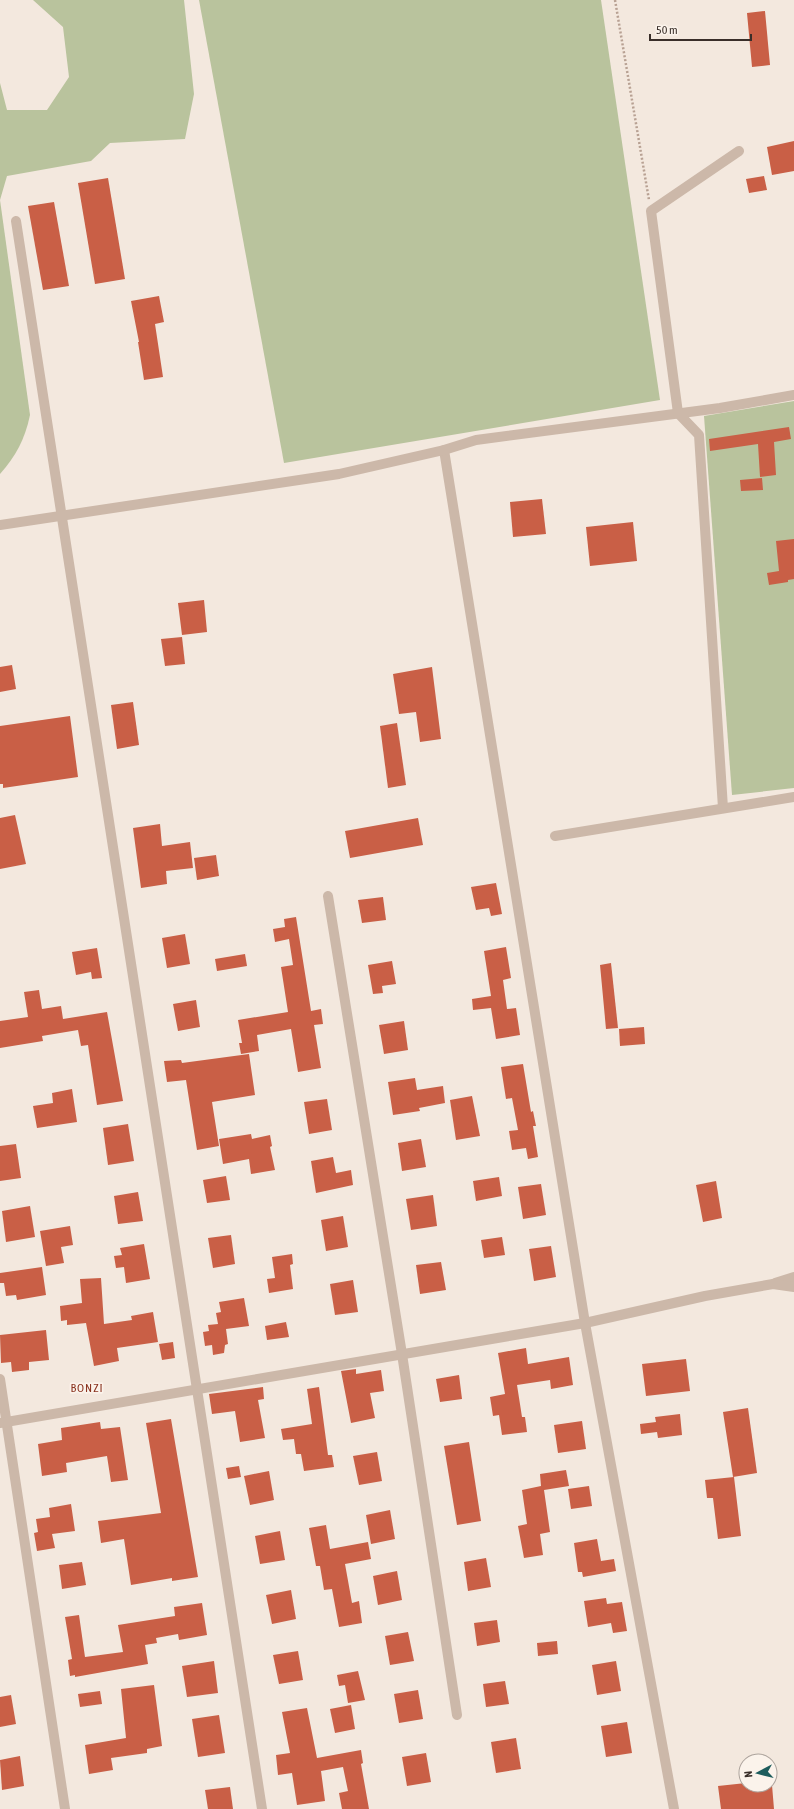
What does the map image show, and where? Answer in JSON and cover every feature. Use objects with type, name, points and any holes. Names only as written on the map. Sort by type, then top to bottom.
[{"type":"street","points":[[723,808],[699,435],[678,414],[651,210],[739,151]]},
{"type":"street","points":[[16,221],[262,1809]]},
{"type":"street","points":[[0,525],[339,474],[444,450],[476,440],[678,414],[794,395]]},
{"type":"street","points":[[444,450],[585,1323],[674,1809]]},
{"type":"street","points":[[555,836],[723,808],[794,798]]},
{"type":"street","points":[[328,896],[402,1354],[457,1715]]},
{"type":"street","points":[[3,1423],[585,1323],[705,1296],[773,1284],[794,1277]]},
{"type":"street","points":[[773,1284],[794,1287]]},
{"type":"street","points":[[0,1379],[3,1423],[65,1809]]},
{"type":"path","points":[[615,0],[651,210]]},
{"type":"green space","points":[[33,0],[184,0],[194,94],[185,139],[110,143],[91,161],[7,176],[0,200],[0,83],[7,110],[47,110],[69,77],[63,27]]},
{"type":"green space","points":[[199,0],[601,0],[660,400],[284,463]]},
{"type":"green space","points":[[0,200],[30,415],[19,447],[11,461],[0,474]]},
{"type":"green space","points":[[794,401],[794,788],[732,795],[704,416]]},
{"type":"building","points":[[765,11],[770,65],[752,67],[747,13]]},
{"type":"building","points":[[794,141],[794,171],[772,175],[767,147]]},
{"type":"building","points":[[764,176],[767,190],[749,193],[746,179]]},
{"type":"building","points":[[108,178],[125,279],[95,284],[78,183]]},
{"type":"building","points":[[54,202],[69,286],[43,290],[28,206]]},
{"type":"building","points":[[159,296],[164,322],[155,324],[163,377],[144,380],[139,342],[131,301]]},
{"type":"building","points":[[789,427],[791,439],[774,442],[776,475],[760,477],[758,444],[710,451],[709,439]]},
{"type":"building","points":[[762,478],[763,490],[741,491],[740,480]]},
{"type":"building","points":[[542,499],[546,534],[513,537],[510,502]]},
{"type":"building","points":[[633,522],[637,561],[590,566],[586,527]]},
{"type":"building","points":[[794,539],[794,579],[788,580],[788,582],[769,585],[767,573],[779,571],[776,541]]},
{"type":"building","points":[[204,600],[207,632],[182,635],[178,603]]},
{"type":"building","points":[[182,637],[185,664],[165,666],[161,639]]},
{"type":"building","points":[[12,665],[16,689],[0,692],[0,667]]},
{"type":"building","points":[[432,667],[441,739],[420,742],[416,712],[399,714],[393,674]]},
{"type":"building","points":[[133,702],[139,745],[117,749],[111,705]]},
{"type":"building","points":[[70,716],[78,777],[3,788],[3,784],[0,784],[0,726]]},
{"type":"building","points":[[397,723],[406,785],[388,788],[380,726]]},
{"type":"building","points":[[15,815],[26,864],[0,869],[0,818]]},
{"type":"building","points":[[418,818],[423,845],[350,858],[345,831]]},
{"type":"building","points":[[160,824],[162,846],[190,842],[193,868],[166,871],[167,884],[141,888],[133,828]]},
{"type":"building","points":[[216,855],[219,876],[197,880],[194,858]]},
{"type":"building","points":[[496,883],[502,914],[491,916],[489,908],[476,910],[471,887]]},
{"type":"building","points":[[383,897],[386,920],[362,923],[358,900]]},
{"type":"building","points":[[296,917],[311,1011],[321,1009],[323,1024],[314,1025],[321,1068],[298,1072],[291,1029],[257,1035],[259,1051],[241,1054],[239,1043],[242,1043],[238,1020],[288,1012],[281,967],[293,965],[289,939],[275,942],[273,929],[285,927],[284,919]]},
{"type":"building","points":[[185,934],[190,964],[167,968],[162,938]]},
{"type":"building","points":[[506,947],[511,978],[503,980],[507,1009],[516,1008],[520,1035],[496,1039],[491,1008],[473,1010],[472,999],[491,996],[484,951]]},
{"type":"building","points":[[97,948],[102,978],[92,979],[91,972],[76,975],[72,952]]},
{"type":"building","points":[[245,954],[247,966],[217,971],[215,959]]},
{"type":"building","points":[[392,961],[396,984],[382,986],[383,993],[373,994],[368,965]]},
{"type":"building","points":[[611,963],[618,1028],[606,1029],[600,965]]},
{"type":"building","points":[[39,990],[42,1009],[61,1006],[63,1019],[107,1012],[123,1101],[97,1105],[88,1045],[81,1046],[78,1030],[42,1036],[43,1041],[0,1048],[0,1021],[28,1017],[24,992]]},
{"type":"building","points":[[196,1000],[200,1027],[178,1031],[173,1004]]},
{"type":"building","points":[[404,1021],[408,1050],[384,1054],[379,1025]]},
{"type":"building","points":[[644,1027],[645,1044],[620,1046],[619,1029]]},
{"type":"building","points":[[249,1054],[255,1095],[212,1102],[219,1146],[197,1150],[186,1080],[167,1082],[164,1061],[181,1060],[182,1063]]},
{"type":"building","points":[[523,1064],[531,1112],[533,1111],[536,1126],[533,1126],[538,1157],[528,1159],[526,1148],[512,1150],[509,1131],[518,1130],[512,1098],[506,1099],[501,1067]]},
{"type":"building","points":[[415,1078],[417,1090],[443,1086],[445,1103],[419,1108],[420,1111],[393,1115],[388,1082]]},
{"type":"building","points":[[72,1089],[77,1122],[37,1128],[33,1106],[53,1103],[52,1093]]},
{"type":"building","points":[[472,1096],[480,1136],[456,1140],[450,1100]]},
{"type":"building","points":[[327,1099],[332,1130],[309,1134],[304,1102]]},
{"type":"building","points":[[128,1124],[134,1161],[108,1165],[103,1128]]},
{"type":"building","points":[[251,1134],[252,1139],[270,1135],[272,1146],[270,1147],[275,1170],[251,1174],[249,1159],[223,1164],[219,1139]]},
{"type":"building","points":[[421,1139],[426,1167],[402,1171],[398,1143]]},
{"type":"building","points":[[16,1144],[21,1178],[0,1181],[0,1146]]},
{"type":"building","points":[[333,1157],[336,1173],[351,1170],[353,1185],[316,1193],[311,1161]]},
{"type":"building","points":[[226,1176],[230,1200],[207,1203],[203,1180]]},
{"type":"building","points":[[499,1177],[502,1196],[476,1201],[473,1181]]},
{"type":"building","points":[[716,1181],[722,1218],[703,1222],[696,1185]]},
{"type":"building","points":[[541,1184],[546,1215],[523,1219],[518,1187]]},
{"type":"building","points":[[138,1192],[143,1221],[118,1224],[114,1196]]},
{"type":"building","points":[[433,1195],[437,1226],[411,1230],[406,1199]]},
{"type":"building","points":[[30,1206],[35,1237],[6,1242],[2,1211]]},
{"type":"building","points":[[343,1216],[348,1247],[326,1251],[321,1220]]},
{"type":"building","points":[[70,1226],[73,1245],[61,1247],[64,1263],[46,1266],[40,1231]]},
{"type":"building","points":[[231,1235],[235,1264],[213,1268],[208,1238]]},
{"type":"building","points":[[502,1237],[505,1255],[484,1258],[481,1240]]},
{"type":"building","points":[[144,1244],[150,1279],[126,1283],[124,1267],[116,1268],[114,1256],[122,1255],[120,1248]]},
{"type":"building","points":[[551,1246],[556,1277],[534,1281],[529,1249]]},
{"type":"building","points":[[292,1254],[293,1264],[290,1265],[293,1289],[269,1293],[267,1279],[275,1278],[272,1257]]},
{"type":"building","points":[[441,1262],[446,1290],[420,1294],[416,1265]]},
{"type":"building","points":[[42,1267],[46,1295],[17,1300],[16,1295],[6,1296],[4,1283],[0,1283],[0,1273]]},
{"type":"building","points":[[101,1278],[104,1324],[132,1320],[131,1316],[153,1312],[158,1342],[117,1348],[119,1361],[94,1366],[86,1323],[67,1325],[67,1320],[61,1321],[60,1306],[82,1303],[80,1279]]},
{"type":"building","points":[[353,1280],[358,1312],[335,1315],[330,1284]]},
{"type":"building","points":[[244,1298],[249,1326],[226,1329],[228,1344],[225,1345],[224,1353],[213,1355],[212,1345],[205,1346],[203,1332],[209,1331],[208,1325],[218,1324],[216,1313],[221,1312],[219,1302]]},
{"type":"building","points":[[286,1322],[289,1337],[267,1340],[265,1326]]},
{"type":"building","points":[[46,1330],[49,1360],[29,1362],[29,1370],[12,1372],[11,1362],[1,1363],[0,1335]]},
{"type":"building","points":[[173,1342],[175,1358],[162,1360],[159,1344]]},
{"type":"building","points":[[526,1348],[528,1364],[569,1357],[573,1385],[551,1389],[550,1380],[517,1385],[522,1417],[525,1417],[527,1432],[502,1435],[499,1415],[493,1416],[490,1397],[505,1394],[498,1353]]},
{"type":"building","points":[[686,1359],[690,1391],[646,1396],[642,1364]]},
{"type":"building","points":[[356,1369],[356,1374],[381,1370],[384,1391],[370,1393],[375,1418],[351,1423],[341,1371]]},
{"type":"building","points":[[459,1375],[462,1399],[440,1402],[436,1379]]},
{"type":"building","points":[[263,1387],[264,1399],[258,1400],[265,1438],[240,1442],[235,1411],[212,1414],[209,1394]]},
{"type":"building","points":[[319,1387],[328,1455],[332,1455],[334,1467],[304,1471],[301,1454],[296,1454],[294,1439],[283,1440],[281,1429],[312,1424],[307,1389]]},
{"type":"building","points":[[748,1408],[757,1473],[733,1477],[723,1412]]},
{"type":"building","points":[[680,1414],[682,1435],[658,1438],[657,1432],[641,1434],[640,1424],[656,1422],[655,1417]]},
{"type":"building","points":[[171,1419],[198,1577],[172,1581],[172,1578],[131,1585],[124,1539],[101,1543],[98,1521],[161,1513],[146,1423]]},
{"type":"building","points":[[582,1421],[586,1449],[558,1453],[554,1425]]},
{"type":"building","points":[[100,1422],[101,1429],[120,1427],[128,1480],[111,1482],[107,1456],[66,1463],[67,1472],[42,1476],[38,1444],[62,1440],[61,1428]]},
{"type":"building","points":[[469,1442],[481,1521],[457,1525],[444,1446]]},
{"type":"building","points":[[377,1452],[382,1481],[359,1485],[353,1456]]},
{"type":"building","points":[[239,1466],[241,1477],[228,1479],[226,1468]]},
{"type":"building","points":[[566,1470],[569,1486],[544,1490],[550,1532],[540,1534],[543,1555],[524,1558],[518,1526],[527,1524],[522,1490],[541,1486],[540,1474]]},
{"type":"building","points":[[269,1471],[274,1500],[250,1505],[244,1476]]},
{"type":"building","points":[[734,1477],[741,1536],[718,1539],[713,1498],[707,1498],[705,1480]]},
{"type":"building","points":[[589,1486],[592,1506],[571,1509],[568,1489]]},
{"type":"building","points":[[71,1504],[75,1531],[52,1534],[55,1548],[37,1551],[34,1533],[38,1532],[36,1519],[50,1517],[49,1508]]},
{"type":"building","points":[[390,1510],[395,1539],[371,1544],[366,1515]]},
{"type":"building","points":[[326,1525],[330,1549],[368,1542],[371,1559],[345,1564],[352,1603],[359,1601],[362,1623],[339,1627],[332,1589],[324,1590],[320,1566],[316,1566],[309,1528]]},
{"type":"building","points":[[280,1531],[285,1560],[260,1564],[255,1536]]},
{"type":"building","points":[[597,1539],[601,1561],[614,1559],[616,1571],[583,1577],[582,1572],[578,1572],[574,1543]]},
{"type":"building","points":[[486,1558],[491,1587],[468,1591],[464,1562]]},
{"type":"building","points":[[82,1562],[86,1585],[62,1589],[59,1565]]},
{"type":"building","points":[[397,1571],[402,1600],[378,1605],[373,1576]]},
{"type":"building","points":[[291,1590],[296,1619],[272,1624],[266,1595]]},
{"type":"building","points":[[606,1598],[607,1604],[622,1602],[627,1631],[613,1633],[611,1623],[588,1627],[584,1601]]},
{"type":"building","points":[[202,1603],[207,1635],[179,1640],[178,1634],[156,1638],[157,1643],[145,1645],[148,1664],[75,1677],[75,1675],[70,1676],[68,1660],[72,1659],[65,1617],[79,1615],[85,1657],[123,1652],[118,1625],[175,1616],[174,1607]]},
{"type":"building","points":[[497,1620],[500,1642],[477,1646],[474,1623]]},
{"type":"building","points":[[408,1632],[414,1661],[390,1665],[385,1636]]},
{"type":"building","points":[[557,1641],[558,1654],[538,1656],[537,1643]]},
{"type":"building","points":[[298,1651],[303,1680],[279,1684],[273,1655]]},
{"type":"building","points":[[214,1661],[218,1693],[187,1697],[182,1666]]},
{"type":"building","points":[[616,1661],[621,1691],[597,1695],[592,1665]]},
{"type":"building","points":[[358,1671],[365,1700],[348,1703],[345,1685],[339,1686],[337,1675]]},
{"type":"building","points":[[505,1681],[509,1704],[486,1707],[483,1684]]},
{"type":"building","points":[[154,1685],[162,1746],[147,1749],[147,1753],[111,1758],[113,1770],[89,1774],[85,1745],[126,1738],[121,1689]]},
{"type":"building","points":[[418,1690],[423,1719],[399,1723],[394,1694]]},
{"type":"building","points":[[100,1691],[102,1704],[80,1707],[78,1694]]},
{"type":"building","points":[[11,1695],[16,1724],[0,1727],[0,1697]]},
{"type":"building","points":[[351,1705],[355,1729],[335,1733],[330,1709]]},
{"type":"building","points":[[307,1708],[317,1758],[361,1750],[363,1763],[361,1764],[369,1809],[342,1809],[339,1793],[348,1791],[343,1767],[321,1771],[325,1801],[297,1805],[292,1773],[278,1775],[276,1755],[290,1753],[282,1712]]},
{"type":"building","points":[[219,1715],[225,1753],[198,1757],[192,1719]]},
{"type":"building","points":[[627,1722],[632,1753],[606,1757],[601,1726]]},
{"type":"building","points":[[516,1738],[521,1769],[496,1773],[491,1742]]},
{"type":"building","points":[[426,1753],[431,1782],[407,1786],[402,1757]]},
{"type":"building","points":[[20,1756],[24,1786],[2,1790],[0,1760]]},
{"type":"building","points":[[738,1784],[738,1793],[773,1793],[774,1809],[721,1809],[718,1786]]},
{"type":"building","points":[[230,1787],[233,1809],[208,1809],[205,1790]]},
{"type":"district","name":"BONZI","points":[[87,1388]]}]
